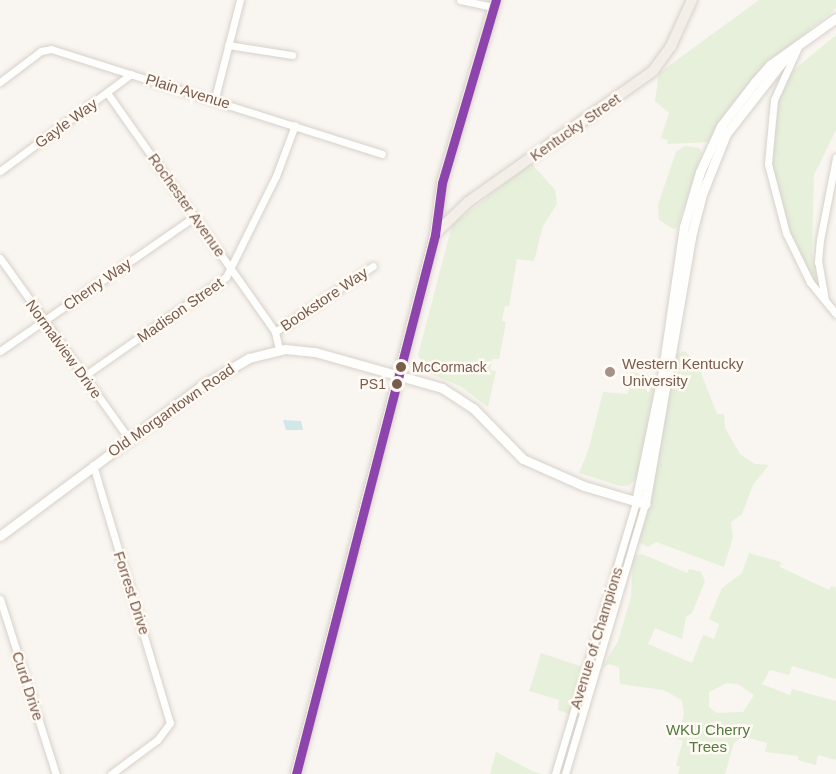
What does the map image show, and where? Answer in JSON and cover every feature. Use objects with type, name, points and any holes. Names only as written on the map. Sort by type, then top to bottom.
[{"type":"main road","name":"Kentucky Street","points":[[435,235],[468,201],[653,71],[671,46],[692,0]]},
{"type":"main road","points":[[296,774],[435,235],[442,183],[495,4]]},
{"type":"street","points":[[215,98],[240,0]]},
{"type":"street","points":[[460,0],[495,4]]},
{"type":"street","points":[[640,503],[692,233],[702,194],[726,134],[786,57],[836,18]]},
{"type":"street","points":[[228,45],[292,55]]},
{"type":"street","points":[[798,46],[772,107],[768,164],[786,233],[810,282],[836,314]]},
{"type":"street","name":"Plain Avenue","points":[[0,82],[41,51],[51,49],[215,98],[382,154]]},
{"type":"street","name":"Gayle Way","points":[[0,171],[108,94],[131,74]]},
{"type":"street","name":"Rochester Avenue","points":[[108,94],[275,332],[279,350]]},
{"type":"street","name":"Madison Street","points":[[84,376],[226,277],[232,269],[295,125]]},
{"type":"street","points":[[825,301],[818,262],[836,163]]},
{"type":"street","name":"Cherry Way","points":[[0,351],[194,216]]},
{"type":"street","name":"Normalview Drive","points":[[0,258],[129,439]]},
{"type":"street","name":"Bookstore Way","points":[[275,332],[373,266]]},
{"type":"street","name":"Old Morgantown Road","points":[[0,536],[93,465],[234,365],[279,350],[309,351],[400,374],[462,399],[523,459],[573,482],[640,503]]},
{"type":"street","name":"Forrest Drive","points":[[93,465],[170,721],[167,730],[157,740],[111,774]]},
{"type":"street","name":"Avenue of Champions","points":[[555,774],[640,503]]},
{"type":"street","name":"Avenue of Champions","points":[[565,774],[640,503]]},
{"type":"street","name":"Curd Drive","points":[[0,599],[56,774]]},
{"type":"green space","points":[[759,0],[836,0],[836,8],[758,72],[726,112],[709,142],[667,144],[668,140],[661,138],[669,113],[655,101],[659,73]]},
{"type":"green space","points":[[836,35],[836,130],[814,175],[812,253],[820,294],[785,224],[771,170],[769,137],[775,101],[790,73]]},
{"type":"green space","points":[[684,146],[699,148],[702,153],[677,228],[673,229],[659,220],[658,205],[676,152]]},
{"type":"green space","points":[[531,163],[555,190],[557,204],[543,226],[534,261],[517,259],[509,306],[505,306],[502,321],[506,322],[499,359],[492,359],[490,370],[496,371],[488,407],[460,386],[426,372],[418,355],[452,225]]},
{"type":"green space","points":[[685,351],[698,365],[717,414],[724,414],[725,428],[740,454],[755,464],[769,465],[753,485],[742,514],[731,522],[733,537],[724,567],[656,542],[648,547],[639,542],[676,354]]},
{"type":"green space","points":[[631,372],[657,377],[637,478],[628,486],[620,486],[579,473],[588,451],[603,392],[628,394]]},
{"type":"green space","name":"WKU Cherry Trees","points":[[749,553],[781,562],[780,567],[829,590],[832,586],[836,588],[836,679],[792,666],[789,675],[770,670],[762,684],[790,695],[792,689],[836,701],[836,760],[818,755],[816,765],[798,760],[798,756],[765,752],[767,743],[743,736],[734,743],[725,774],[678,774],[680,767],[676,765],[683,741],[677,739],[684,715],[682,700],[663,690],[620,684],[619,667],[609,664],[602,668],[618,641],[631,597],[633,556],[642,554],[687,573],[689,569],[701,572],[705,581],[692,613],[686,617],[682,639],[655,628],[648,644],[692,663],[703,635],[714,639],[719,624],[709,619],[722,588],[742,573]],"holes":[[[727,683],[738,684],[754,695],[743,712],[716,713],[709,707],[709,692]]]},
{"type":"green space","points":[[541,653],[583,667],[569,714],[558,710],[559,700],[529,691]]},
{"type":"green space","points":[[496,752],[532,771],[541,774],[490,774]]},
{"type":"water","points":[[283,420],[301,421],[303,430],[286,430]]},
{"type":"transit line","points":[[296,774],[435,235],[442,183],[496,0]]},
{"type":"place","name":"McCormack","points":[[401,367]]},
{"type":"place","name":"Western Kentucky University","points":[[610,372]]},
{"type":"place","name":"PS1","points":[[397,384]]}]
